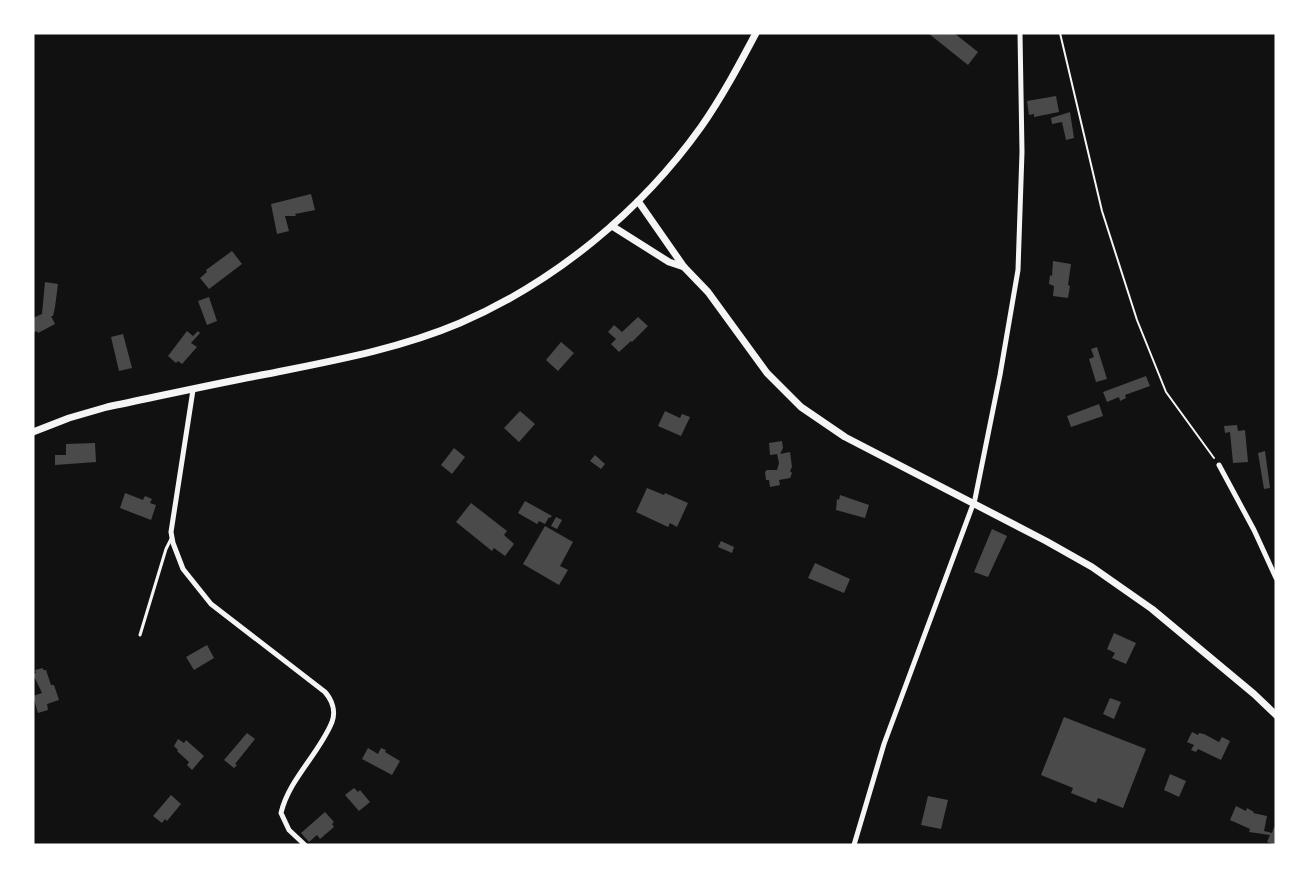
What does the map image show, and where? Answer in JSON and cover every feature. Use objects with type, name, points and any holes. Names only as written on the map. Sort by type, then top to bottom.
[{"type":"street","points":[[33,432],[107,407],[388,348],[461,323],[501,303],[541,279],[612,226],[638,201],[667,170],[701,127],[756,33]]},
{"type":"street","points":[[854,845],[884,744],[973,504],[1000,375],[1018,270],[1022,152],[1020,33]]},
{"type":"street","points":[[638,201],[684,267],[708,292],[767,373],[801,407],[845,437],[1092,567],[1127,591],[1254,694],[1276,715]]},
{"type":"street","points":[[612,226],[669,262],[684,267]]},
{"type":"street","points":[[193,390],[171,532],[183,569],[211,604],[325,692],[333,707],[332,722],[289,793],[281,813],[290,830],[305,845]]},
{"type":"street","points":[[1219,465],[1254,530],[1276,578]]},
{"type":"lane","points":[[140,635],[166,549],[172,537]]},
{"type":"path","points":[[1060,33],[1102,211],[1137,320],[1166,392],[1219,465]]},
{"type":"building","points":[[928,33],[954,33],[978,52],[968,65]]},
{"type":"building","points":[[1056,96],[1059,112],[1034,117],[1034,114],[1029,115],[1027,101]]},
{"type":"building","points":[[1070,112],[1074,138],[1066,140],[1062,122],[1052,124],[1051,118]]},
{"type":"building","points":[[311,194],[315,210],[295,214],[296,216],[285,216],[289,231],[277,234],[271,204]]},
{"type":"building","points":[[232,251],[242,264],[209,289],[200,278],[207,272],[206,270]]},
{"type":"building","points":[[1053,261],[1071,264],[1068,298],[1053,296],[1054,286],[1049,284]]},
{"type":"building","points":[[45,282],[58,284],[55,307],[53,316],[51,316],[55,324],[38,333],[37,331],[33,333],[33,318],[42,314]]},
{"type":"building","points":[[209,297],[217,321],[207,325],[198,301]]},
{"type":"building","points":[[638,317],[648,326],[619,352],[611,344],[616,339],[608,332],[614,325],[622,332]]},
{"type":"building","points":[[187,331],[193,336],[198,331],[200,333],[191,343],[197,347],[182,364],[178,361],[176,363],[168,356]]},
{"type":"building","points":[[123,334],[132,368],[119,371],[111,337]]},
{"type":"building","points":[[561,342],[574,353],[558,371],[546,360]]},
{"type":"building","points":[[1097,347],[1107,379],[1096,382],[1089,359],[1094,357],[1091,349]]},
{"type":"building","points":[[1146,376],[1150,386],[1125,395],[1126,398],[1120,401],[1119,397],[1107,402],[1103,392]]},
{"type":"building","points":[[1099,404],[1103,416],[1071,427],[1067,416]]},
{"type":"building","points":[[520,411],[535,424],[519,442],[504,428]]},
{"type":"building","points":[[665,411],[680,418],[682,414],[690,417],[681,436],[658,426]]},
{"type":"building","points":[[1237,425],[1238,431],[1245,430],[1248,462],[1233,463],[1230,432],[1225,433],[1224,426]]},
{"type":"building","points":[[782,441],[783,448],[780,454],[790,452],[792,467],[790,471],[792,473],[790,478],[779,480],[780,485],[770,487],[765,472],[777,470],[779,463],[777,454],[770,455],[769,443]]},
{"type":"building","points":[[95,443],[96,462],[55,465],[55,455],[66,455],[66,444]]},
{"type":"building","points":[[454,448],[465,457],[452,474],[441,465]]},
{"type":"building","points":[[1265,451],[1270,488],[1264,489],[1258,453]]},
{"type":"building","points":[[595,455],[605,464],[601,469],[590,461]]},
{"type":"building","points":[[647,488],[688,503],[677,527],[670,523],[668,527],[636,512]]},
{"type":"building","points":[[125,493],[143,500],[145,496],[152,499],[150,503],[156,505],[151,520],[120,508]]},
{"type":"building","points":[[840,495],[869,505],[865,518],[836,510],[837,499],[839,500]]},
{"type":"building","points":[[525,501],[552,516],[545,524],[539,521],[537,524],[518,513]]},
{"type":"building","points":[[471,503],[507,531],[504,535],[514,544],[505,556],[494,548],[492,551],[456,522]]},
{"type":"building","points":[[556,517],[562,520],[557,529],[551,526]]},
{"type":"building","points":[[545,526],[573,542],[560,566],[568,570],[559,585],[523,564]]},
{"type":"building","points":[[992,529],[1007,536],[988,577],[974,572]]},
{"type":"building","points":[[721,541],[734,547],[732,553],[718,547]]},
{"type":"building","points":[[815,563],[850,579],[844,593],[808,578]]},
{"type":"building","points":[[1114,633],[1136,643],[1126,664],[1112,658],[1115,653],[1107,649]]},
{"type":"building","points":[[207,645],[214,658],[194,670],[186,657]]},
{"type":"building","points":[[43,668],[46,670],[51,685],[54,685],[59,700],[47,704],[48,710],[38,713],[33,696],[42,693],[33,674],[36,673],[35,670]]},
{"type":"building","points":[[1110,698],[1121,702],[1114,719],[1103,714]]},
{"type":"building","points":[[1064,717],[1146,749],[1123,808],[1098,798],[1096,803],[1071,793],[1073,788],[1041,775]]},
{"type":"building","points":[[1192,732],[1198,735],[1199,733],[1204,734],[1219,742],[1222,737],[1230,741],[1221,760],[1198,749],[1196,752],[1191,750],[1194,745],[1187,742]]},
{"type":"building","points":[[247,733],[255,739],[234,768],[224,760]]},
{"type":"building","points":[[178,739],[184,743],[186,740],[204,756],[192,770],[187,765],[189,762],[174,746]]},
{"type":"building","points":[[368,748],[378,754],[381,748],[386,750],[385,752],[400,761],[392,775],[362,759]]},
{"type":"building","points":[[1170,774],[1186,781],[1179,797],[1164,790]]},
{"type":"building","points":[[354,788],[358,792],[360,790],[370,802],[359,811],[345,795]]},
{"type":"building","points":[[171,795],[181,804],[167,821],[165,819],[162,823],[153,816]]},
{"type":"building","points":[[928,796],[948,800],[941,829],[921,825]]},
{"type":"building","points":[[1236,806],[1267,816],[1264,831],[1272,833],[1274,827],[1276,828],[1276,845],[1267,842],[1270,835],[1249,832],[1250,829],[1230,820]]},
{"type":"building","points":[[325,812],[334,822],[332,824],[334,827],[320,839],[317,835],[309,842],[301,833]]}]
